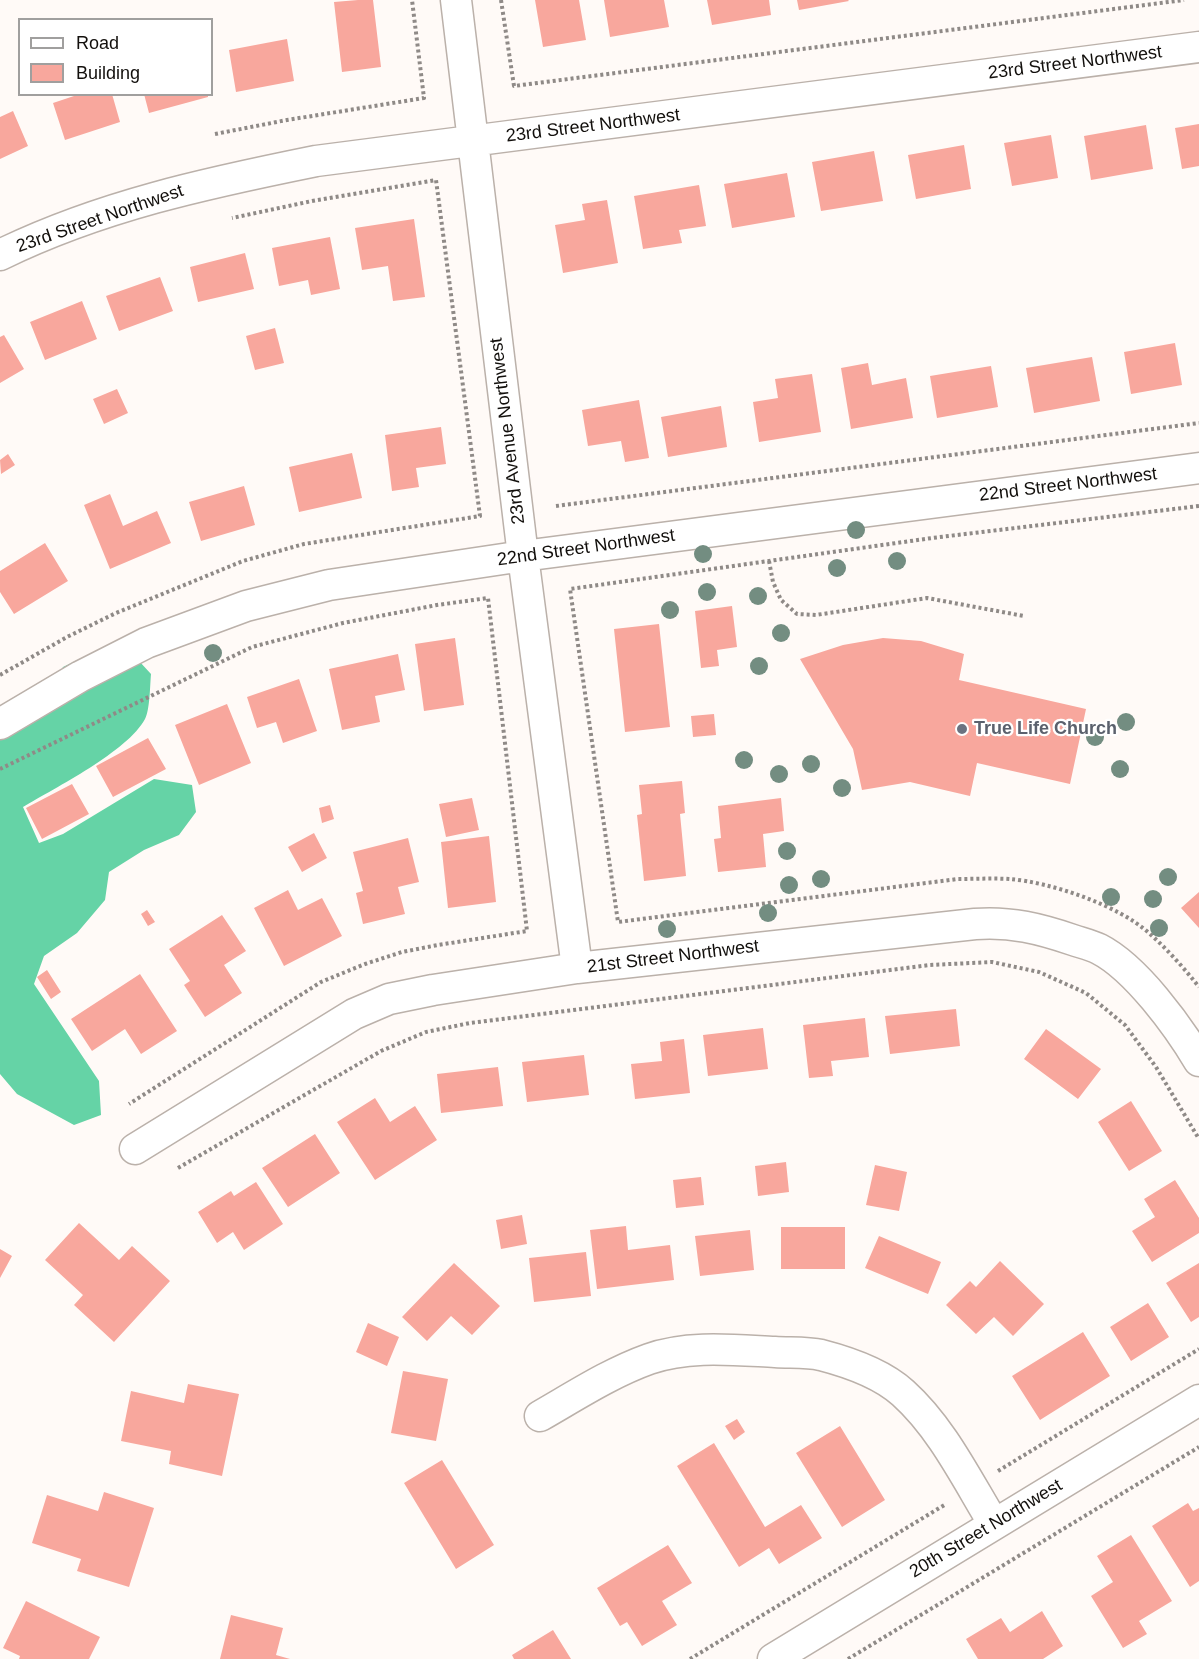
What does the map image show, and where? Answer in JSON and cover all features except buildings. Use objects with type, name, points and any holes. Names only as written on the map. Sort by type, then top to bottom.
[{"type":"street","name":"23rd Avenue Northwest","points":[[456,0],[523,556],[577,968]]},
{"type":"street","name":"23rd Street Northwest","points":[[0,255],[77,223],[137,202],[192,187],[316,161],[1199,47]]},
{"type":"street","name":"22nd Street Northwest","points":[[0,724],[81,676],[146,643],[246,606],[329,585],[523,556],[1199,468]]},
{"type":"street","name":"21st Street Northwest","points":[[135,1149],[344,1020],[389,999],[577,968],[999,922],[1042,929],[1099,949],[1119,963],[1164,1011],[1199,1061]]},
{"type":"street","points":[[540,1416],[604,1378],[650,1358],[671,1353],[716,1349],[818,1355],[882,1378],[902,1392],[939,1436],[994,1524]]},
{"type":"street","name":"20th Street Northwest","points":[[773,1659],[1199,1400]]},
{"type":"path","points":[[215,134],[424,98],[412,0]]},
{"type":"path","points":[[501,0],[514,86],[1184,0]]},
{"type":"path","points":[[232,218],[312,201],[436,180],[480,516]]},
{"type":"path","points":[[556,506],[1199,423]]},
{"type":"path","points":[[1199,506],[943,537],[570,589],[618,922],[958,879],[1011,879],[1057,888],[1101,903],[1148,931],[1186,970],[1199,987]]},
{"type":"path","points":[[769,561],[773,582],[782,600],[797,614],[816,615],[927,598],[1024,616]]},
{"type":"path","points":[[0,769],[252,647],[344,623],[437,605],[488,598],[527,931]]},
{"type":"path","points":[[178,1168],[381,1051],[426,1032],[470,1023],[930,965],[992,962],[1039,972],[1086,993],[1125,1025],[1156,1067],[1199,1139]]},
{"type":"path","points":[[1005,1466],[1199,1349]]},
{"type":"path","points":[[848,1659],[1199,1447]]},
{"type":"path","points":[[690,1659],[942,1506]]},
{"type":"green space","points":[[127,648],[151,674],[149,704],[145,719],[123,744],[107,756],[23,807],[39,843],[63,834],[154,779],[192,785],[196,812],[179,835],[144,850],[109,872],[105,900],[77,933],[44,956],[34,984],[99,1081],[101,1115],[74,1125],[17,1094],[0,1074],[0,731],[42,706],[63,667],[88,655]]},
{"type":"place","name":"True Life Church","points":[[962,729]]}]
